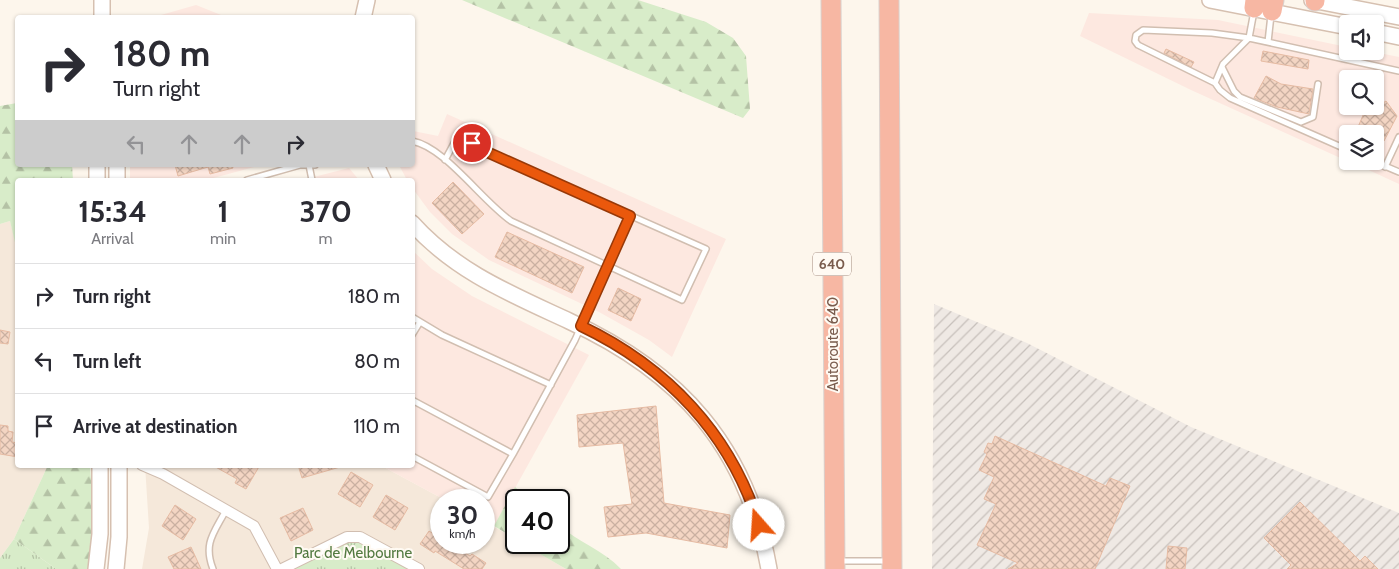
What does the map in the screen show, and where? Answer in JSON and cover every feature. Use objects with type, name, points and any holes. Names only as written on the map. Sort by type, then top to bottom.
[{"type":"highway","name":"Autoroute 640","points":[[831,0],[834,565]]},
{"type":"highway","points":[[890,3],[892,565]]},
{"type":"street","points":[[102,0],[102,15]]},
{"type":"street","points":[[110,0],[110,15]]},
{"type":"street","points":[[357,15],[358,0]]},
{"type":"street","points":[[364,15],[367,0]]},
{"type":"street","points":[[1210,0],[1264,5],[1339,25]]},
{"type":"street","points":[[1314,0],[1399,17]]},
{"type":"street","points":[[1384,34],[1399,36]]},
{"type":"street","points":[[415,226],[440,251],[470,273],[614,343],[654,370],[677,390],[711,429],[729,456],[747,491],[762,534],[769,569]]},
{"type":"street","points":[[96,569],[100,534],[100,468]]},
{"type":"street","points":[[116,569],[119,537],[119,468]]},
{"type":"street","points":[[149,468],[164,474],[254,526],[278,569]]},
{"type":"street","points":[[282,569],[347,537],[360,537],[375,544],[413,568]]},
{"type":"lane","points":[[1216,83],[1222,67],[1249,38],[1264,5]]},
{"type":"lane","points":[[1264,5],[1268,42]]},
{"type":"lane","points":[[1339,146],[1230,98],[1220,90],[1216,83],[1138,45],[1135,41],[1136,35],[1143,30],[1212,33],[1249,38],[1399,71]]},
{"type":"lane","points":[[1222,67],[1234,91],[1240,97],[1301,122],[1313,117],[1318,84]]},
{"type":"lane","points":[[415,142],[432,148],[490,205],[511,222],[682,300],[706,250],[478,148],[459,134],[445,160]]},
{"type":"lane","points":[[1399,137],[1385,167],[1399,172]]},
{"type":"lane","points":[[254,178],[293,167]]},
{"type":"lane","points":[[415,458],[488,497],[551,385],[581,326],[630,216]]},
{"type":"lane","points":[[415,319],[551,385]]},
{"type":"lane","points":[[415,331],[420,322]]},
{"type":"lane","points":[[415,402],[513,454]]},
{"type":"lane","points":[[213,569],[208,556],[209,543],[226,510]]},
{"type":"lane","points":[[834,565],[892,565]]},
{"type":"shaded area","points":[[196,5],[221,15],[161,15]]},
{"type":"shaded area","points":[[1089,13],[1218,20],[1339,45],[1339,60],[1384,60],[1384,54],[1399,57],[1399,184],[1369,170],[1384,170],[1384,125],[1339,125],[1339,157],[1191,90],[1080,36]]},
{"type":"shaded area","points":[[447,114],[726,239],[672,357],[649,340],[599,312],[489,260],[452,234],[430,212],[415,192],[415,178],[406,178],[400,167],[415,167],[415,131],[438,136]]},
{"type":"shaded area","points":[[130,167],[255,167],[213,178],[130,178]]},
{"type":"shaded area","points":[[349,168],[357,178],[310,178]]},
{"type":"shaded area","points":[[10,221],[15,240],[15,468],[47,468],[14,539],[0,558],[0,224]]},
{"type":"shaded area","points":[[415,253],[432,269],[472,296],[589,355],[515,489],[505,489],[505,506],[495,524],[495,489],[430,489],[430,492],[386,468],[415,468]]},
{"type":"shaded area","points":[[934,304],[1027,343],[1191,427],[1399,513],[1399,569],[932,569]]},
{"type":"shaded area","points":[[145,468],[386,468],[430,492],[430,554],[495,554],[495,527],[505,533],[505,554],[540,554],[566,569],[142,569],[149,528]]},
{"type":"green space","points":[[462,0],[638,0],[706,22],[733,38],[746,56],[750,109],[743,118]]},
{"type":"green space","points":[[15,103],[15,167],[72,167],[73,178],[15,178],[15,242],[10,221],[0,224],[0,106]]},
{"type":"green space","points":[[47,468],[90,468],[95,542],[89,569],[56,569],[14,539]]},
{"type":"green space","points":[[505,506],[505,532],[495,527]]},
{"type":"green space","points":[[570,533],[606,556],[621,569],[566,569],[540,554],[570,554]]},
{"type":"green space","name":"Parc de Melbourne","points":[[360,537],[409,569],[282,569]]},
{"type":"green space","points":[[14,539],[56,569],[0,569],[0,558]]},
{"type":"building","points":[[1166,49],[1194,62],[1191,67],[1164,53]]},
{"type":"building","points":[[1263,51],[1309,60],[1308,69],[1261,61]]},
{"type":"building","points":[[1266,76],[1281,84],[1313,89],[1309,114],[1277,107],[1254,98]]},
{"type":"building","points":[[1386,101],[1397,116],[1384,141],[1384,125],[1359,125],[1363,115],[1384,115],[1384,102]]},
{"type":"building","points":[[176,167],[208,167],[178,176]]},
{"type":"building","points":[[208,167],[233,168],[210,174]]},
{"type":"building","points":[[453,182],[484,214],[462,234],[432,203]]},
{"type":"building","points":[[507,232],[584,267],[572,293],[495,257]]},
{"type":"building","points":[[618,288],[641,299],[631,321],[608,310]]},
{"type":"building","points":[[0,330],[10,332],[8,344],[0,343]]},
{"type":"building","points":[[656,406],[664,503],[730,515],[727,548],[646,533],[608,537],[604,507],[632,504],[623,443],[579,447],[577,415]]},
{"type":"building","points":[[0,425],[8,426],[8,431],[13,432],[12,442],[15,442],[15,456],[0,454]]},
{"type":"building","points":[[995,436],[1106,486],[1110,478],[1130,486],[1095,569],[1008,569],[1018,563],[977,545],[996,504],[984,499],[994,477],[979,470],[987,454],[984,452],[988,443],[992,444]]},
{"type":"building","points":[[217,468],[258,468],[246,489],[235,483],[237,479]]},
{"type":"building","points":[[299,468],[337,468],[302,478]]},
{"type":"building","points":[[351,472],[373,485],[360,507],[338,494]]},
{"type":"building","points":[[386,495],[408,508],[395,530],[373,517]]},
{"type":"building","points":[[1300,502],[1360,561],[1365,556],[1378,569],[1287,569],[1291,565],[1264,538]]},
{"type":"building","points":[[175,505],[196,519],[183,540],[162,526]]},
{"type":"building","points":[[303,508],[313,530],[291,541],[280,518]]},
{"type":"building","points":[[429,531],[430,532],[430,550],[420,544]]},
{"type":"building","points":[[1168,546],[1187,548],[1185,569],[1166,569]]},
{"type":"building","points":[[191,547],[201,569],[174,569],[168,557]]},
{"type":"building","points":[[440,554],[467,554],[470,556],[472,554],[486,563],[482,569],[464,569]]},
{"type":"route","points":[[472,143],[478,148],[630,216],[581,326],[631,353],[662,376],[692,405],[715,435],[736,469],[759,525]]}]
